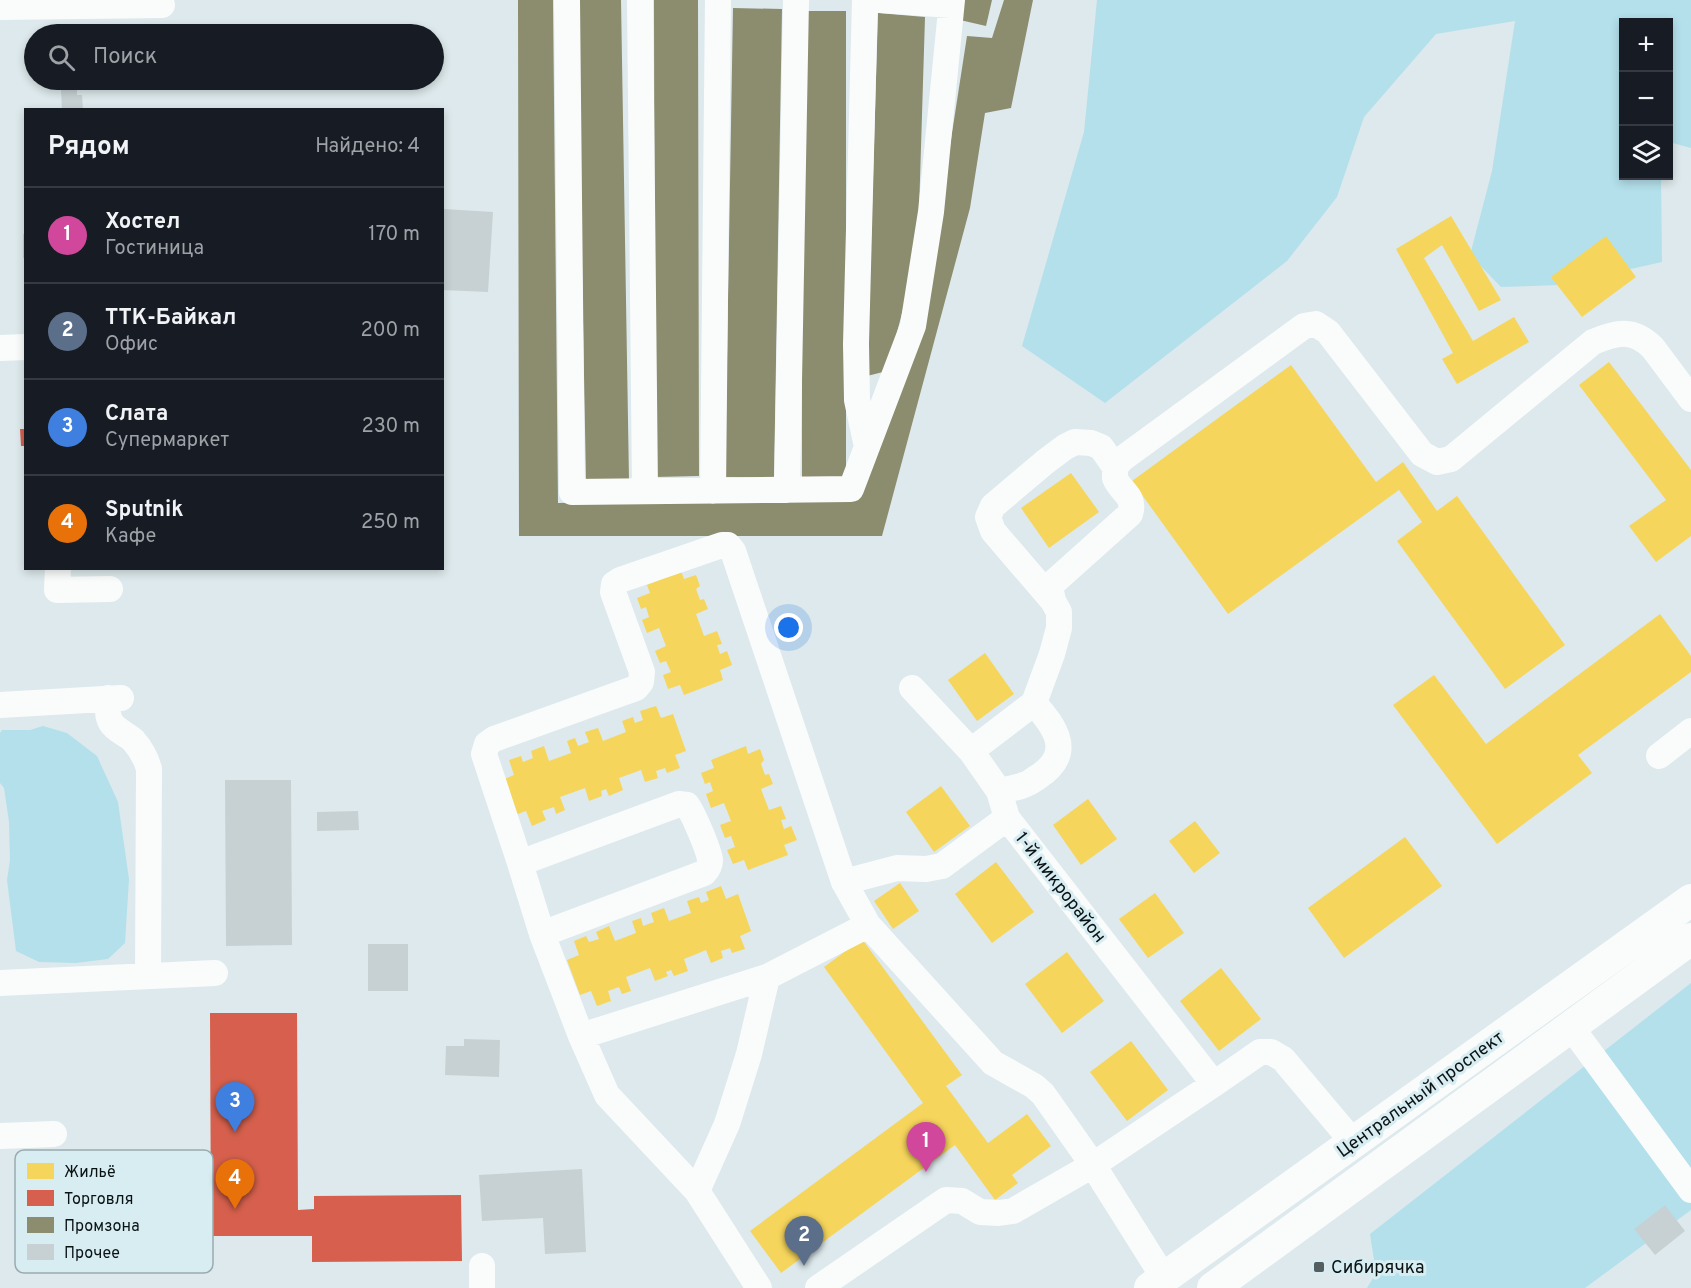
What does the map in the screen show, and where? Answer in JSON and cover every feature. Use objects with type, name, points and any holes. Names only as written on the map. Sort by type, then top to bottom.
[{"type":"main road","name":"Центральный проспект","points":[[1157,1283],[1691,900]]},
{"type":"main road","name":"Центральный проспект","points":[[1213,1288],[1691,939]]},
{"type":"street","points":[[567,0],[572,492],[850,489],[913,326],[931,212],[951,3],[881,0]]},
{"type":"street","points":[[640,0],[645,491]]},
{"type":"street","points":[[713,491],[718,0]]},
{"type":"street","points":[[787,490],[796,0]]},
{"type":"street","points":[[865,0],[856,344],[857,400],[867,447]]},
{"type":"street","points":[[0,7],[162,5]]},
{"type":"street","points":[[1115,467],[1122,459],[1304,326],[1316,324],[1328,332],[1422,454],[1437,462],[1451,459],[1593,342],[1604,337],[1625,334],[1637,336],[1646,341],[1691,399]]},
{"type":"street","points":[[0,348],[24,347]]},
{"type":"street","points":[[971,751],[1034,703],[1059,628],[1059,612],[1053,601],[993,531],[988,517],[993,506],[1044,462],[1075,442],[1091,443],[1101,447],[1115,467],[1115,477],[1132,507],[1130,514],[1053,583],[1051,591],[1053,601]]},
{"type":"street","points":[[759,1288],[697,1191],[607,1095],[581,1036],[542,934],[484,754],[487,744],[494,739],[636,688],[641,682],[642,672],[613,592],[614,584],[722,545],[728,545],[733,551],[844,882],[868,924],[993,1063],[1034,1086],[1043,1094],[1093,1165],[1157,1283]]},
{"type":"street","points":[[58,570],[57,590],[110,589]]},
{"type":"street","name":"1-й микрорайон","points":[[912,688],[971,751],[999,791],[1007,818],[1214,1084]]},
{"type":"street","points":[[0,705],[114,698],[109,718],[115,727],[139,748],[146,758],[149,769],[148,976]]},
{"type":"street","points":[[999,791],[1026,784],[1047,771],[1054,763],[1059,750],[1059,739],[1055,729],[1034,703]]},
{"type":"street","points":[[1659,756],[1691,732]]},
{"type":"street","points":[[520,863],[679,804],[687,804],[692,812],[710,859],[709,867],[704,873],[542,934]]},
{"type":"street","points":[[844,882],[897,868],[926,869],[942,866],[1007,818]]},
{"type":"street","points":[[581,1036],[767,977],[868,924]]},
{"type":"street","points":[[0,983],[215,972]]},
{"type":"street","points":[[697,1191],[727,1124],[749,1054],[767,977]]},
{"type":"street","points":[[1571,1026],[1691,1190]]},
{"type":"street","points":[[818,1288],[946,1200],[962,1201],[980,1212],[1013,1211],[1093,1165],[1260,1052],[1271,1052],[1283,1059],[1353,1142]]},
{"type":"street","points":[[0,1136],[54,1134]]},
{"type":"shaded area","points":[[1097,0],[1691,0],[1691,148],[1673,143],[1673,18],[1619,18],[1619,180],[1661,180],[1662,262],[1559,285],[1501,287],[1470,255],[1492,171],[1515,21],[1436,34],[1364,117],[1337,197],[1287,261],[1105,403],[1022,346],[1084,132]]},
{"type":"shaded area","points":[[43,726],[67,733],[97,756],[118,802],[129,879],[125,943],[108,959],[76,963],[39,962],[16,951],[7,880],[10,860],[9,822],[4,788],[0,783],[0,733],[2,730],[30,730]]},
{"type":"shaded area","points":[[1691,983],[1691,1210],[1585,1288],[1367,1288],[1376,1273],[1370,1234]]},
{"type":"building: Жильё","points":[[1451,216],[1501,300],[1479,311],[1442,245],[1424,258],[1473,341],[1514,317],[1529,342],[1457,384],[1442,359],[1453,353],[1396,249]]},
{"type":"building: Жильё","points":[[1606,236],[1636,277],[1582,317],[1551,277]]},
{"type":"building: Жильё","points":[[1609,362],[1691,470],[1691,536],[1656,562],[1629,526],[1666,500],[1579,385]]},
{"type":"building: Жильё","points":[[1291,365],[1376,482],[1403,462],[1437,511],[1457,496],[1565,645],[1505,689],[1397,541],[1422,522],[1399,490],[1228,614],[1132,481]]},
{"type":"building: Жильё","points":[[1071,473],[1099,512],[1049,548],[1021,508]]},
{"type":"building: Жильё","points":[[681,571],[684,579],[696,575],[700,586],[696,589],[700,600],[704,599],[708,609],[696,614],[704,636],[717,631],[722,644],[717,645],[720,654],[727,651],[732,665],[720,670],[723,680],[684,695],[680,685],[668,689],[663,675],[671,672],[666,661],[660,663],[655,651],[666,646],[659,628],[647,633],[642,620],[649,617],[646,607],[641,609],[637,598],[650,593],[647,585]]},
{"type":"building: Жильё","points":[[1660,614],[1691,656],[1691,672],[1578,755],[1592,773],[1497,844],[1393,705],[1434,675],[1486,744]]},
{"type":"building: Жильё","points":[[985,653],[1014,694],[977,721],[948,680]]},
{"type":"building: Жильё","points":[[656,706],[661,718],[673,714],[686,751],[675,755],[680,768],[667,773],[665,768],[656,771],[658,778],[645,782],[641,770],[619,778],[623,790],[609,796],[606,789],[601,791],[602,796],[589,801],[585,788],[560,797],[565,810],[556,814],[554,807],[542,811],[546,820],[532,826],[526,811],[515,815],[502,780],[514,775],[509,760],[521,756],[523,762],[533,758],[531,751],[544,746],[549,761],[571,753],[567,741],[575,738],[578,746],[589,742],[585,732],[598,728],[603,741],[626,732],[622,721],[633,717],[635,723],[643,720],[640,711]]},
{"type":"building: Жильё","points":[[746,746],[748,754],[760,749],[764,760],[761,764],[765,775],[769,774],[773,784],[761,789],[769,810],[781,806],[786,819],[781,820],[784,829],[791,826],[797,840],[784,845],[788,855],[748,870],[744,860],[733,864],[727,850],[735,847],[731,836],[725,838],[720,825],[731,821],[724,803],[711,808],[706,794],[713,791],[710,782],[705,784],[701,773],[714,768],[711,760]]},
{"type":"building: Жильё","points":[[941,786],[970,826],[934,852],[906,812]]},
{"type":"building: Жильё","points":[[1088,799],[1117,839],[1081,865],[1053,825]]},
{"type":"building: Жильё","points":[[1195,821],[1220,853],[1194,873],[1169,841]]},
{"type":"building: Жильё","points":[[1405,837],[1442,886],[1344,958],[1308,908]]},
{"type":"building: Жильё","points":[[996,862],[1034,912],[992,943],[955,894]]},
{"type":"building: Жильё","points":[[900,883],[919,911],[893,929],[874,901]]},
{"type":"building: Жильё","points":[[721,886],[726,899],[738,894],[751,931],[740,936],[745,949],[732,953],[730,948],[721,951],[723,958],[711,963],[706,950],[684,959],[688,971],[674,976],[671,970],[666,972],[668,976],[655,981],[650,968],[626,977],[631,991],[622,994],[619,987],[608,991],[611,1001],[597,1006],[591,991],[580,995],[567,960],[579,955],[574,941],[586,936],[589,942],[599,939],[596,932],[609,926],[615,941],[636,933],[632,921],[641,918],[643,926],[654,922],[651,913],[664,908],[669,921],[691,913],[687,901],[699,897],[701,903],[709,900],[706,892]]},
{"type":"building: Жильё","points":[[1155,893],[1184,933],[1148,958],[1119,919]]},
{"type":"building: Жильё","points":[[862,939],[962,1075],[946,1086],[988,1143],[1027,1114],[1051,1146],[1012,1175],[1018,1183],[995,1200],[955,1145],[781,1273],[750,1231],[923,1103],[824,967]]},
{"type":"building: Жильё","points":[[1067,952],[1104,1001],[1062,1033],[1025,984]]},
{"type":"building: Жильё","points":[[1221,968],[1261,1019],[1219,1051],[1180,1001]]},
{"type":"building: Жильё","points":[[1131,1041],[1168,1090],[1127,1121],[1090,1072]]},
{"type":"building: Торговля","points":[[20,429],[24,429],[24,446],[21,446]]},
{"type":"building: Торговля","points":[[210,1013],[297,1013],[298,1210],[314,1209],[314,1196],[461,1195],[462,1261],[312,1262],[312,1236],[213,1236],[213,1150],[211,1150]]},
{"type":"building: Промзона","points":[[518,0],[553,0],[558,503],[858,498],[922,327],[967,36],[992,38],[1004,0],[1033,0],[1011,108],[985,113],[970,208],[882,536],[519,536]]},
{"type":"building: Промзона","points":[[577,0],[621,0],[629,480],[586,481]]},
{"type":"building: Промзона","points":[[654,0],[698,0],[699,476],[655,477]]},
{"type":"building: Промзона","points":[[964,0],[992,0],[986,26],[960,20]]},
{"type":"building: Промзона","points":[[733,8],[782,9],[774,478],[725,477]]},
{"type":"building: Промзона","points":[[802,11],[846,11],[846,481],[802,481]]},
{"type":"building: Промзона","points":[[878,13],[925,17],[919,212],[909,286],[887,371],[867,376]]},
{"type":"building: Прочее","points":[[61,90],[77,90],[77,95],[82,95],[83,108],[62,108]]},
{"type":"building: Прочее","points":[[444,209],[493,212],[488,292],[444,290]]},
{"type":"building: Прочее","points":[[23,234],[24,234],[24,258]]},
{"type":"building: Прочее","points":[[225,780],[291,780],[292,945],[226,946]]},
{"type":"building: Прочее","points":[[358,811],[359,830],[317,831],[317,812]]},
{"type":"building: Прочее","points":[[368,944],[408,944],[408,991],[368,991]]},
{"type":"building: Прочее","points":[[464,1039],[500,1040],[499,1077],[445,1075],[446,1046],[464,1046]]},
{"type":"building: Прочее","points":[[582,1169],[586,1252],[545,1254],[543,1218],[482,1221],[479,1175]]},
{"type":"building: Прочее","points":[[1665,1205],[1685,1231],[1655,1255],[1634,1229]]},
{"type":"place","name":"Слата","points":[[235,1132]]},
{"type":"place","name":"Хостел","points":[[926,1172]]},
{"type":"place","name":"Sputnik","points":[[235,1209]]},
{"type":"place","name":"ТТК-Байкал","points":[[804,1266]]},
{"type":"place","name":"Сибирячка","points":[[1319,1267]]}]
